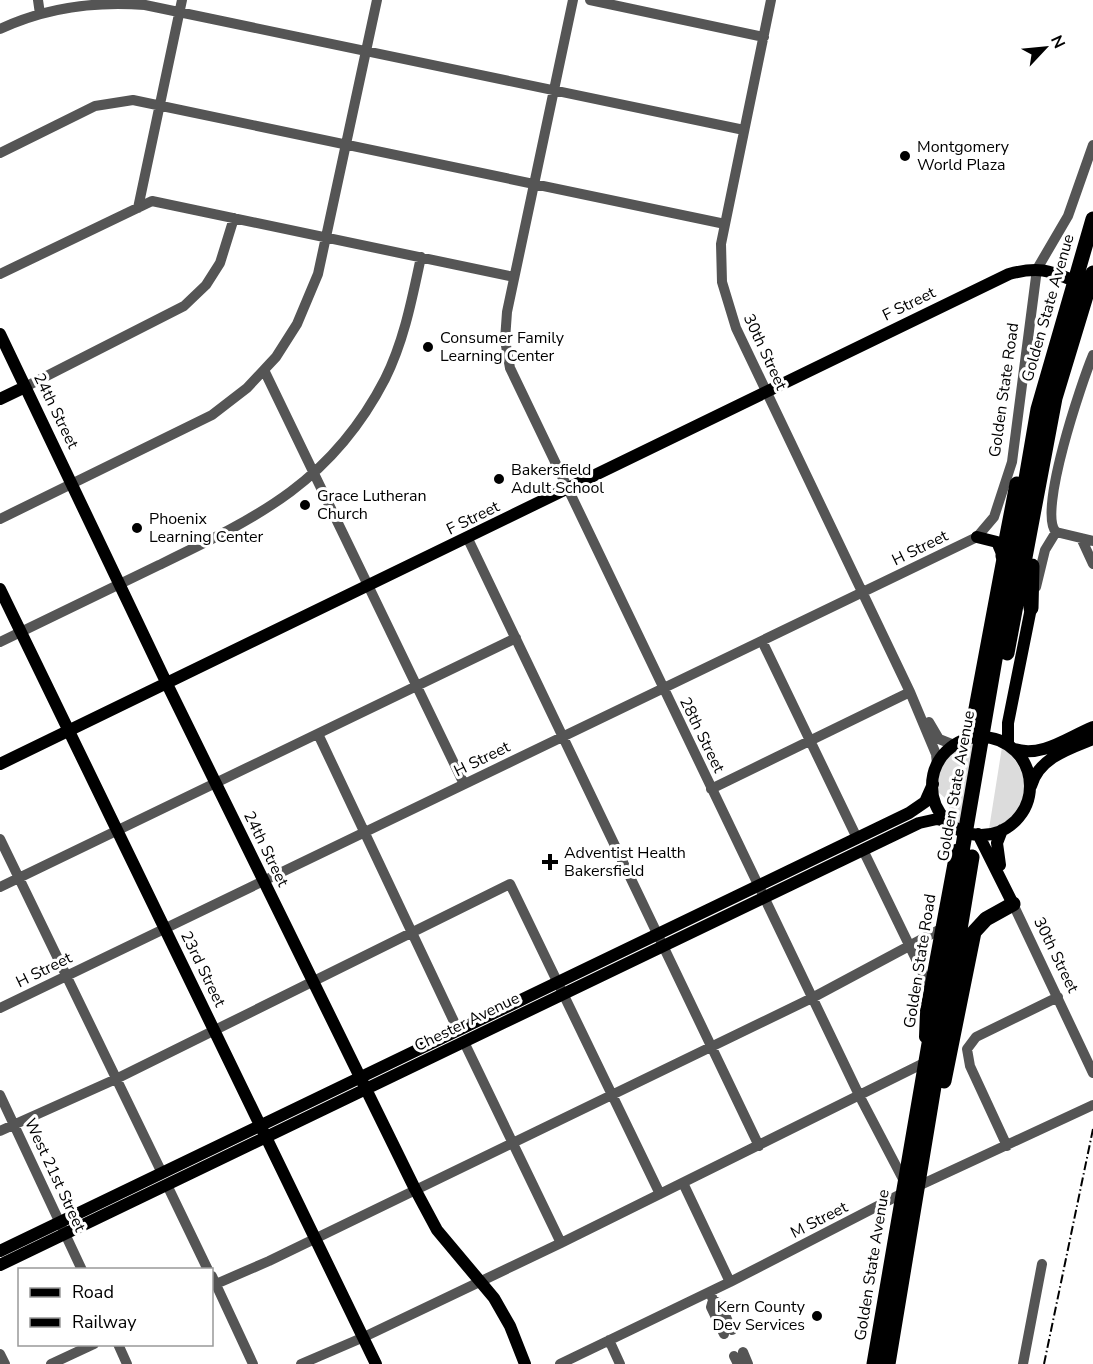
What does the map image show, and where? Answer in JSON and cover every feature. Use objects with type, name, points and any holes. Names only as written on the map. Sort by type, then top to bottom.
[{"type":"highway","name":"Golden State Avenue","points":[[995,695],[1040,482],[1055,398],[1087,282],[1093,219]]},
{"type":"highway","name":"Golden State Avenue","points":[[874,1364],[924,1063],[964,870],[995,695],[1038,409],[1087,282]]},
{"type":"highway","points":[[1003,556],[1010,514],[1038,409]]},
{"type":"highway","points":[[1031,608],[1031,579],[1040,482]]},
{"type":"highway","name":"Golden State Avenue","points":[[888,1364],[930,1123],[964,870]]},
{"type":"highway","points":[[930,1123],[949,1063],[971,940],[986,919],[1013,904]]},
{"type":"highway","points":[[878,1337],[879,1364]]},
{"type":"main road","points":[[1037,268],[1087,282]]},
{"type":"main road","name":"F Street","points":[[0,764],[567,491],[1009,274],[1037,268]]},
{"type":"main road","name":"24th Street","points":[[0,334],[167,684],[415,1190],[437,1230],[482,1281],[506,1319],[525,1364]]},
{"type":"main road","points":[[0,399],[25,387]]},
{"type":"main road","points":[[977,537],[997,542],[1003,556],[971,727],[960,742],[937,765],[933,784],[939,809],[953,825],[978,834],[1002,830],[1024,811],[1035,774],[1046,762],[1093,739]]},
{"type":"main road","name":"23rd Street","points":[[0,589],[376,1364]]},
{"type":"main road","points":[[1030,787],[1026,766],[1011,747],[1008,723],[1031,608]]},
{"type":"main road","points":[[960,742],[992,738],[1028,753],[1042,750],[1093,728]]},
{"type":"main road","name":"Chester Avenue","points":[[0,1265],[162,1173],[918,808],[930,794],[933,784]]},
{"type":"main road","name":"Chester Avenue","points":[[0,1251],[167,1185],[926,820],[937,819],[953,825]]},
{"type":"main road","name":"Golden State Road","points":[[924,1063],[926,1011],[939,930],[956,849],[953,825]]},
{"type":"main road","name":"30th Street","points":[[1002,830],[997,843],[1003,884]]},
{"type":"main road","name":"30th Street","points":[[978,834],[1013,904]]},
{"type":"main road","points":[[424,1061],[428,1052],[458,1030]]},
{"type":"street","points":[[38,0],[40,14]]},
{"type":"street","points":[[0,519],[212,415],[247,388],[288,339],[306,308],[318,274],[377,0]]},
{"type":"street","name":"28th Street","points":[[573,0],[514,277],[506,325],[510,368],[902,1188]]},
{"type":"street","points":[[590,0],[764,37]]},
{"type":"street","name":"30th Street","points":[[771,0],[724,224],[720,259],[724,293],[736,328],[766,393],[910,692],[936,754],[937,765]]},
{"type":"street","points":[[0,29],[40,14],[101,3],[181,6],[367,51],[744,130]]},
{"type":"street","points":[[138,208],[181,6]]},
{"type":"street","points":[[0,153],[107,102],[133,100],[724,224]]},
{"type":"street","name":"Golden State Road","points":[[977,537],[994,517],[1012,462],[1037,268],[1068,216],[1093,145]]},
{"type":"street","points":[[0,274],[152,201],[514,277]]},
{"type":"street","points":[[25,387],[184,306],[206,285],[220,263],[234,218]]},
{"type":"street","points":[[0,642],[243,525],[282,501],[314,474],[349,436],[386,377],[403,334],[421,257]]},
{"type":"street","points":[[1056,532],[1050,519],[1057,475],[1077,400],[1093,355]]},
{"type":"street","points":[[264,370],[464,784]]},
{"type":"street","points":[[1056,532],[1093,541]]},
{"type":"street","points":[[1031,608],[1045,550],[1056,532]]},
{"type":"street","name":"H Street","points":[[0,1008],[977,537]]},
{"type":"street","points":[[1081,538],[1093,564]]},
{"type":"street","points":[[468,539],[759,1146]]},
{"type":"street","points":[[0,887],[516,638]]},
{"type":"street","points":[[762,640],[857,838]]},
{"type":"street","points":[[711,789],[910,692]]},
{"type":"street","name":"30th Street","points":[[910,692],[939,739],[960,742]]},
{"type":"street","points":[[318,734],[458,1030]]},
{"type":"street","points":[[0,839],[162,1173]]},
{"type":"street","points":[[863,850],[930,988]]},
{"type":"street","points":[[0,1131],[116,1079],[510,884],[660,1194]]},
{"type":"street","name":"30th Street","points":[[1013,904],[1093,1073]]},
{"type":"street","points":[[253,1364],[214,1280],[316,1239],[812,998],[939,930]]},
{"type":"street","points":[[1007,1146],[970,1066],[967,1049],[976,1037],[1058,997]]},
{"type":"street","points":[[464,1042],[561,1243]]},
{"type":"street","points":[[301,1364],[364,1337],[561,1243],[860,1097],[924,1063]]},
{"type":"street","name":"West 21st Street","points":[[0,1095],[82,1268]]},
{"type":"street","points":[[902,1188],[919,1186],[1093,1105]]},
{"type":"street","points":[[682,1183],[730,1282]]},
{"type":"street","points":[[167,1185],[208,1268]]},
{"type":"street","name":"M Street","points":[[560,1364],[609,1340],[712,1296],[730,1282],[902,1188]]},
{"type":"street","points":[[1023,1364],[1042,1264]]},
{"type":"street","points":[[712,1296],[711,1307],[728,1332]]},
{"type":"street","points":[[609,1340],[621,1364]]},
{"type":"street","points":[[51,1364],[90,1346]]},
{"type":"street","points":[[119,1346],[127,1364]]},
{"type":"street","points":[[0,1354],[5,1364]]},
{"type":"street","points":[[738,1358],[748,1364]]},
{"type":"shaded area","points":[[975,742],[962,825],[951,819],[949,807],[957,804],[952,795],[945,798],[936,790],[937,781],[942,765],[952,753]]},
{"type":"shaded area","points":[[1002,747],[1013,757],[1020,769],[1024,781],[1024,793],[1021,805],[1014,815],[989,829]]},
{"type":"railway","points":[[1044,1364],[1093,1129]]},
{"type":"place","name":"Montgomery World Plaza","points":[[905,156]]},
{"type":"place","name":"Consumer Family Learning Center","points":[[428,347]]},
{"type":"place","name":"Bakersfield Adult School","points":[[499,479]]},
{"type":"place","name":"Grace Lutheran Church","points":[[305,505]]},
{"type":"place","name":"Phoenix Learning Center","points":[[137,528]]},
{"type":"place","name":"Adventist Health Bakersfield","points":[[550,862]]},
{"type":"place","name":"Kern County Dev Services","points":[[817,1316]]}]
